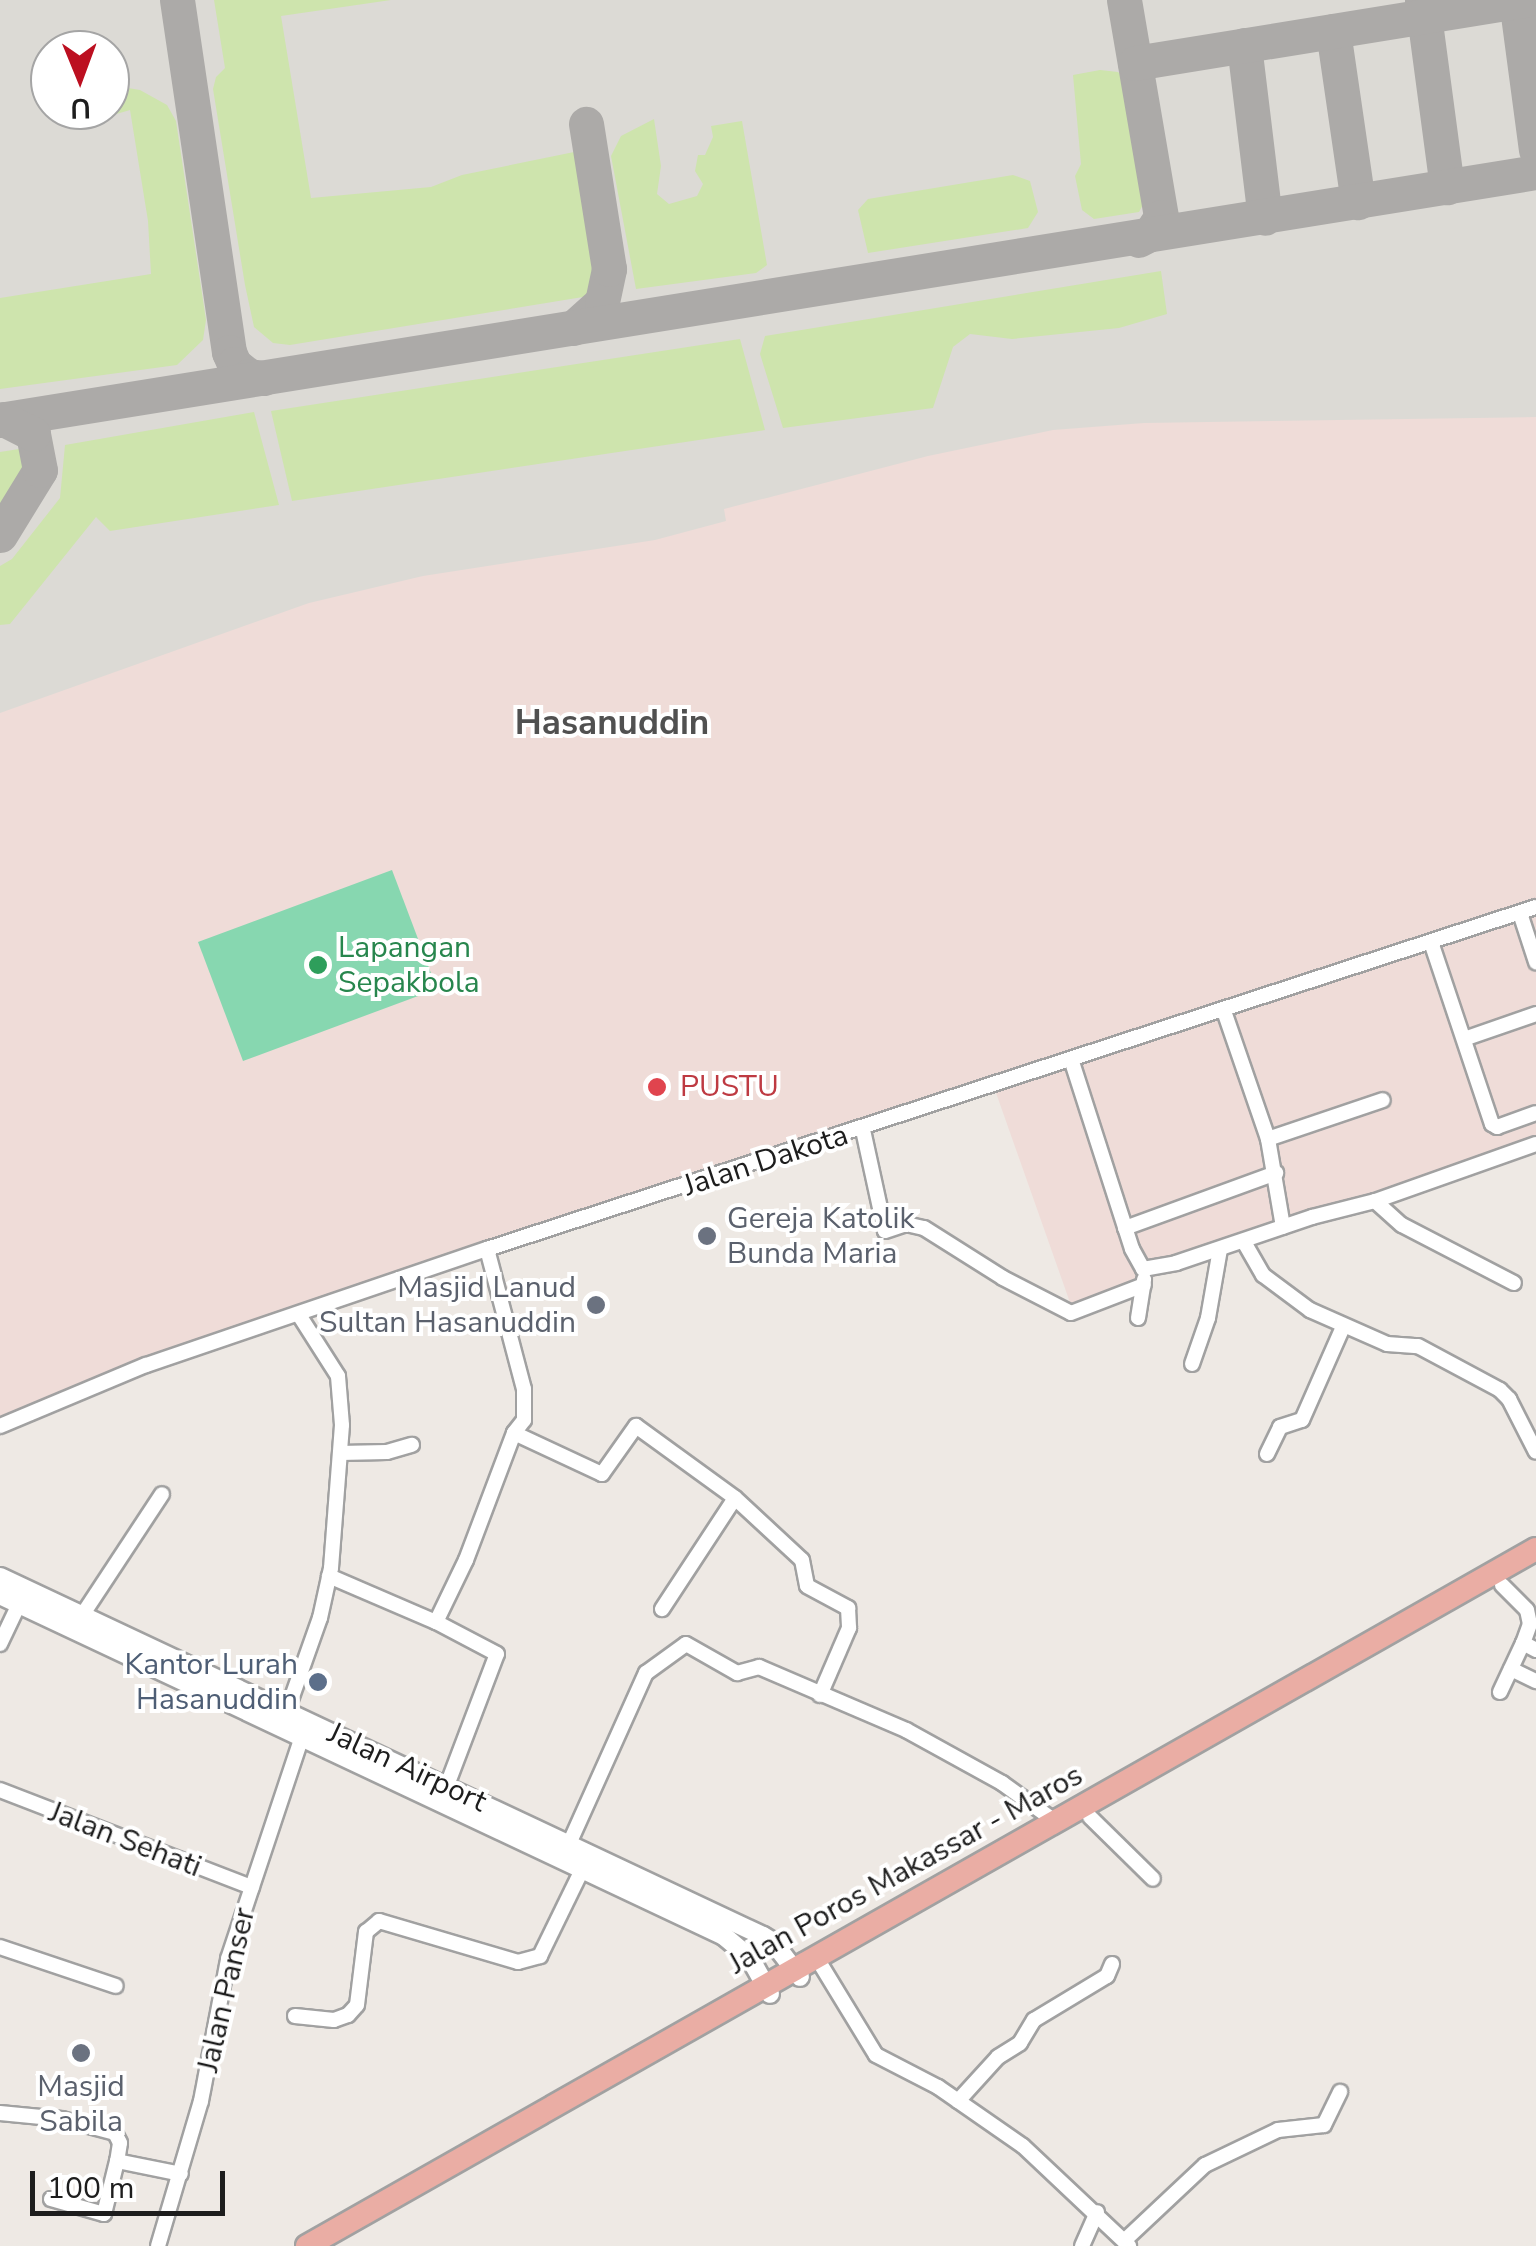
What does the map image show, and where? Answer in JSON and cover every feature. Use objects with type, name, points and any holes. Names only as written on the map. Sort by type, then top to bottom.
[{"type":"highway","name":"Jalan Poros Makassar - Maros","points":[[796,1972],[822,1965],[1090,1818],[1502,1585],[1535,1557]]},
{"type":"highway","name":"Jalan Poros Makassar - Maros","points":[[332,2246],[1056,1822],[1535,1557]]},
{"type":"highway","name":"Jalan Poros Makassar - Maros","points":[[307,2246],[768,1989]]},
{"type":"street","name":"Jalan Dakota","points":[[0,1426],[146,1365],[487,1249],[863,1130],[1536,908]]},
{"type":"street","points":[[1520,912],[1536,962]]},
{"type":"street","points":[[1431,942],[1494,1127],[1536,1114]]},
{"type":"street","points":[[1224,1011],[1268,1139],[1284,1227]]},
{"type":"street","points":[[1464,1039],[1536,1014]]},
{"type":"street","points":[[1072,1062],[1125,1228],[1142,1268],[1144,1285],[1138,1318]]},
{"type":"street","points":[[1268,1139],[1383,1100]]},
{"type":"street","points":[[863,1130],[885,1231],[906,1224],[924,1228],[1002,1278],[1071,1313],[1144,1285]]},
{"type":"street","points":[[1142,1268],[1220,1249],[1375,1201],[1536,1144]]},
{"type":"street","points":[[1125,1228],[1276,1173]]},
{"type":"street","points":[[1375,1201],[1402,1225],[1514,1283]]},
{"type":"street","points":[[1244,1242],[1263,1275],[1343,1327],[1386,1344],[1418,1346],[1500,1390],[1509,1399],[1536,1452]]},
{"type":"street","points":[[436,1622],[466,1560],[514,1434],[524,1420],[524,1390],[487,1249]]},
{"type":"street","points":[[1192,1364],[1208,1318],[1220,1249]]},
{"type":"street","points":[[287,1712],[330,1576],[340,1453],[338,1376],[299,1315]]},
{"type":"street","points":[[1268,1454],[1280,1428],[1302,1420],[1343,1327]]},
{"type":"street","points":[[514,1434],[544,1452],[602,1474],[636,1426],[735,1498],[802,1560],[807,1586],[848,1608],[849,1628],[820,1695]]},
{"type":"street","points":[[340,1453],[387,1452],[412,1445]]},
{"type":"street","points":[[81,1616],[162,1494]]},
{"type":"street","points":[[662,1609],[735,1498]]},
{"type":"street","points":[[330,1576],[436,1622],[497,1654],[446,1788]]},
{"type":"street","name":"Jalan Airport","points":[[0,1577],[81,1616],[103,1637],[302,1736],[332,1742],[570,1844],[680,1907],[740,1948],[768,1989]]},
{"type":"street","points":[[1500,1692],[1511,1669],[1529,1647],[1529,1616],[1502,1585]]},
{"type":"street","name":"Jalan Airport","points":[[0,1595],[287,1712],[332,1742],[582,1870],[763,1936],[796,1972]]},
{"type":"street","points":[[0,1644],[18,1604]]},
{"type":"street","points":[[570,1844],[646,1673],[686,1644],[737,1673],[759,1667],[939,1746],[1056,1822]]},
{"type":"street","points":[[1511,1669],[1536,1680]]},
{"type":"street","name":"Jalan Panser","points":[[158,2246],[201,2101],[228,1959],[302,1736]]},
{"type":"street","name":"Jalan Sehati","points":[[0,1790],[252,1887]]},
{"type":"street","points":[[1090,1818],[1152,1879]]},
{"type":"street","points":[[295,2016],[334,2020],[348,2015],[357,2005],[366,1932],[379,1921],[518,1962],[540,1956],[582,1870]]},
{"type":"street","points":[[0,1947],[116,1986]]},
{"type":"street","points":[[958,2101],[998,2057],[1020,2043],[1034,2020],[1107,1976],[1112,1964]]},
{"type":"street","points":[[822,1965],[876,2055],[958,2101],[1023,2146],[1126,2243],[1205,2165],[1278,2130],[1324,2125],[1340,2092]]},
{"type":"street","points":[[0,2112],[62,2119],[115,2133],[120,2142],[104,2214],[51,2200]]},
{"type":"street","points":[[116,2160],[181,2174]]},
{"type":"street","points":[[1082,2246],[1097,2212]]},
{"type":"shaded area","points":[[0,0],[1536,0],[1536,1153],[1148,1279],[1073,1311],[995,1090],[185,1359],[0,1435]]},
{"type":"shaded area","points":[[0,0],[1536,0],[1536,417],[1144,423],[1053,430],[928,456],[724,509],[726,521],[655,540],[423,576],[309,603],[0,713]]},
{"type":"green space","points":[[214,0],[391,0],[281,16],[311,198],[431,187],[462,175],[579,151],[600,261],[589,296],[290,345],[273,343],[254,327],[245,285],[213,89],[216,77],[225,68]]},
{"type":"green space","points":[[1100,70],[1118,72],[1126,79],[1147,197],[1139,212],[1094,219],[1082,210],[1075,176],[1081,164],[1073,75]]},
{"type":"green space","points":[[130,88],[167,105],[176,121],[206,320],[203,340],[177,365],[0,389],[0,298],[151,274]]},
{"type":"green space","points":[[654,119],[661,166],[657,194],[669,204],[697,196],[703,184],[695,171],[698,155],[705,155],[713,137],[711,126],[742,121],[767,265],[756,273],[636,289],[611,156],[621,136]]},
{"type":"green space","points":[[1013,175],[1030,181],[1038,212],[1028,228],[868,253],[858,210],[868,199]]},
{"type":"green space","points":[[1161,271],[1167,314],[1119,328],[1012,339],[970,334],[953,347],[933,408],[783,428],[760,354],[765,336]]},
{"type":"green space","points":[[740,339],[765,430],[292,501],[271,411]]},
{"type":"green space","points":[[254,412],[279,505],[110,531],[96,517],[10,624],[0,625],[0,566],[12,559],[60,498],[65,445]]},
{"type":"green space","points":[[19,449],[25,457],[24,470],[0,517],[0,452]]},
{"type":"green space","name":"Lapangan Sepakbola","points":[[392,870],[437,989],[243,1061],[198,942]]},
{"type":"taxiway","points":[[177,0],[229,352],[234,364],[249,376],[264,378]]},
{"type":"taxiway","points":[[1124,0],[1161,217],[1150,234],[1138,240]]},
{"type":"taxiway","points":[[1422,0],[1447,187]]},
{"type":"taxiway","points":[[1516,0],[1536,150]]},
{"type":"taxiway","points":[[1135,63],[1526,0]]},
{"type":"taxiway","points":[[1333,31],[1358,202]]},
{"type":"taxiway","points":[[1244,45],[1265,218]]},
{"type":"taxiway","points":[[573,328],[602,302],[609,269],[586,124]]},
{"type":"taxiway","points":[[0,420],[1536,172]]},
{"type":"taxiway","points":[[0,535],[40,470],[33,434],[4,419]]},
{"type":"place","name":"Lapangan Sepakbola","points":[[318,965]]},
{"type":"place","name":"PUSTU","points":[[657,1087]]},
{"type":"place","name":"Gereja Katolik Bunda Maria","points":[[707,1236]]},
{"type":"place","name":"Masjid Lanud Sultan Hasanuddin","points":[[596,1305]]},
{"type":"place","name":"Kantor Lurah Hasanuddin","points":[[318,1682]]},
{"type":"place","name":"Masjid Sabila","points":[[81,2053]]},
{"type":"district","name":"Hasanuddin","points":[[612,723]]}]
